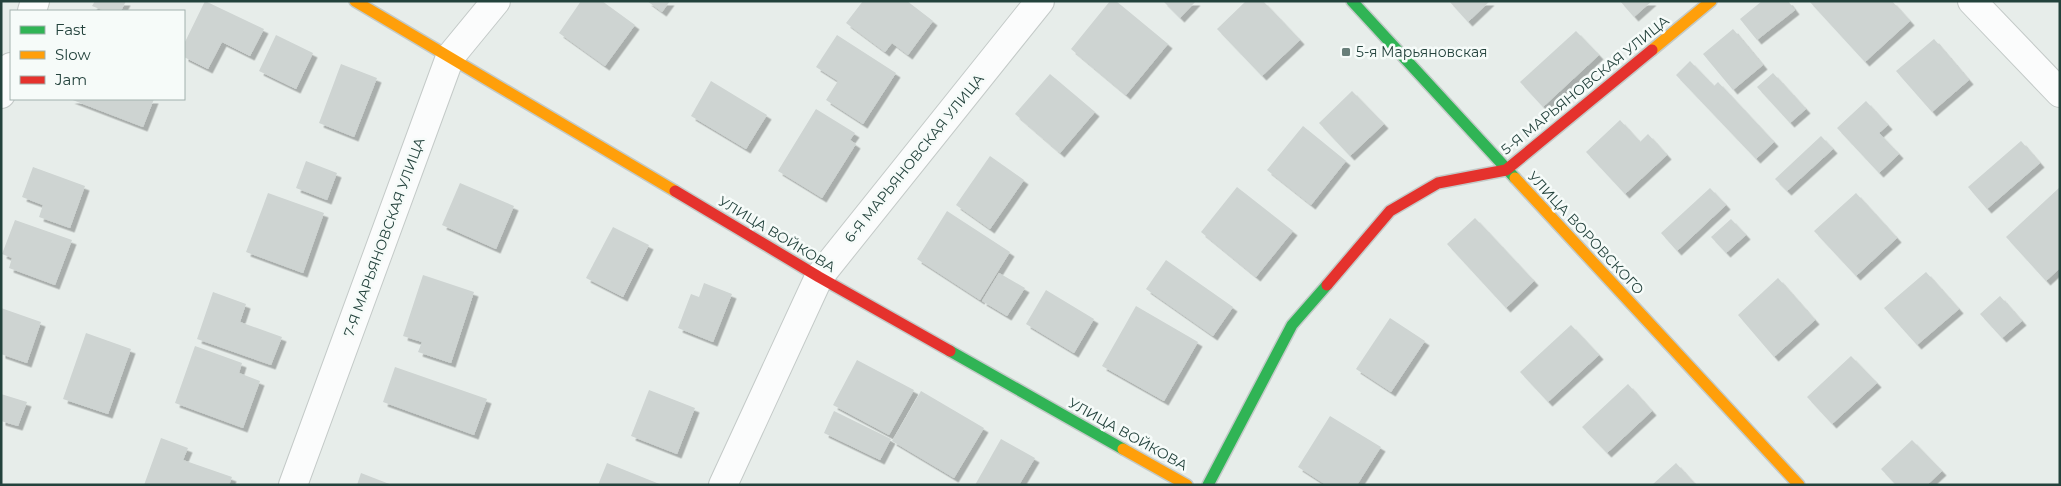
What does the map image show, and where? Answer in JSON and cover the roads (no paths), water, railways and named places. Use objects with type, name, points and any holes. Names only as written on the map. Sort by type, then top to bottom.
[{"type":"street","name":"УЛИЦА ВОЙКОВА","points":[[355,1],[819,277],[1187,485]]},
{"type":"street","name":"7-Я МАРЬЯНОВСКАЯ УЛИЦА","points":[[294,485],[450,57],[496,1]]},
{"type":"street","name":"6-Я МАРЬЯНОВСКАЯ УЛИЦА","points":[[723,485],[819,277],[1040,1]]},
{"type":"street","name":"УЛИЦА ВОРОВСКОГО","points":[[1352,1],[1788,481]]},
{"type":"street","name":"5-Я МАРЬЯНОВСКАЯ УЛИЦА","points":[[1208,485],[1292,325],[1390,210],[1438,184],[1506,170],[1711,1]]},
{"type":"street","points":[[1972,1],[2060,93]]},
{"type":"street","points":[[1,94],[10,70]]},
{"type":"place","name":"5-я Марьяновская","points":[[1346,52]]}]
